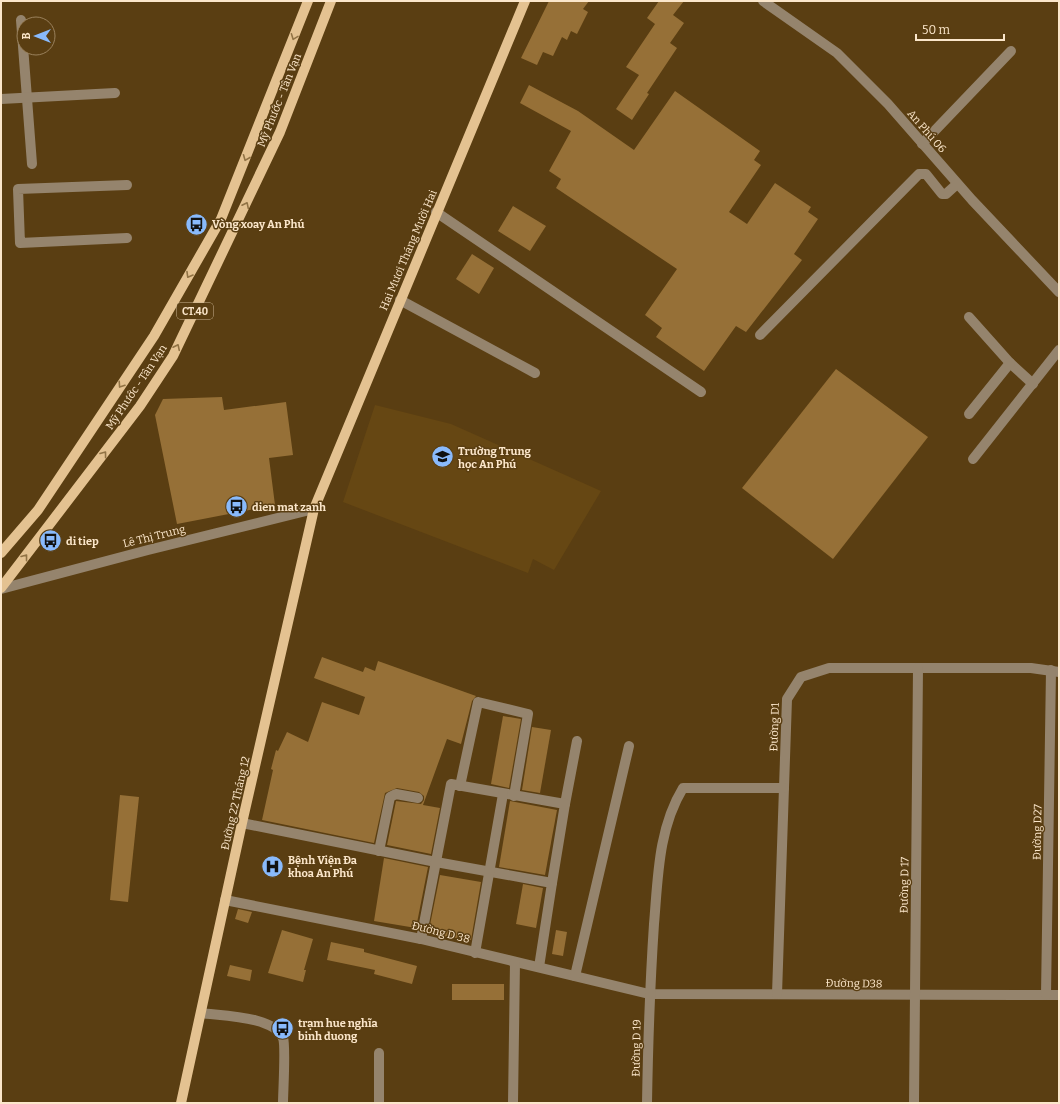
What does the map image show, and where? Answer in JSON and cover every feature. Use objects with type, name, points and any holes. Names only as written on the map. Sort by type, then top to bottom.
[{"type":"main road","name":"Mỹ Phước - Tân Vạn","points":[[1,554],[38,510],[154,336],[221,219],[273,92],[308,1]]},
{"type":"main road","name":"Mỹ Phước - Tân Vạn","points":[[1,589],[140,406],[173,356],[280,132],[331,1]]},
{"type":"main road","name":"Hai Mươi Tháng Mười Hai","points":[[314,509],[436,212],[525,1]]},
{"type":"main road","name":"Đường 22 Tháng 12","points":[[182,1103],[242,823],[314,509]]},
{"type":"street","name":"An Phú 06","points":[[763,1],[837,53],[888,104],[957,184],[1059,292]]},
{"type":"street","points":[[922,144],[1011,51]]},
{"type":"street","points":[[23,56],[32,164]]},
{"type":"street","points":[[1,99],[115,93]]},
{"type":"street","points":[[760,336],[919,174],[926,174],[942,194],[946,194],[957,184]]},
{"type":"street","points":[[126,238],[20,243],[18,189],[127,185]]},
{"type":"street","points":[[436,212],[701,392]]},
{"type":"street","points":[[400,300],[535,373]]},
{"type":"street","points":[[969,317],[1010,363],[1033,384]]},
{"type":"street","points":[[973,459],[1059,350]]},
{"type":"street","points":[[969,414],[1010,363]]},
{"type":"street","name":"Lê Thị Trung","points":[[1,589],[148,550],[314,509]]},
{"type":"street","name":"Đường D1","points":[[777,994],[787,699],[801,676],[829,668],[1031,668],[1055,671]]},
{"type":"street","name":"Đường D 17","points":[[914,1103],[918,668]]},
{"type":"street","name":"Đường D27","points":[[1046,995],[1055,671]]},
{"type":"street","points":[[460,786],[478,702],[528,714],[490,871],[475,953]]},
{"type":"street","points":[[539,967],[565,804],[577,741]]},
{"type":"street","points":[[575,976],[628,746]]},
{"type":"street","points":[[421,939],[451,784],[565,804]]},
{"type":"street","name":"Đường D 19","points":[[647,1103],[649,994],[660,855],[677,798],[683,788],[784,788]]},
{"type":"street","points":[[379,851],[390,797],[396,794],[418,798]]},
{"type":"street","points":[[242,823],[379,851],[552,883]]},
{"type":"street","name":"Đường D 38","points":[[225,900],[421,939],[649,994]]},
{"type":"street","points":[[513,1103],[515,962]]},
{"type":"street","name":"Đường D38","points":[[649,994],[915,996],[1059,995]]},
{"type":"street","points":[[201,1013],[260,1021],[274,1027],[283,1039],[283,1103]]},
{"type":"street","points":[[379,1053],[379,1103]]},
{"type":"shaded area","name":"Trường Trung học An Phú","points":[[375,405],[451,424],[601,491],[554,570],[533,559],[528,573],[343,502]]},
{"type":"building","points":[[549,1],[589,1],[583,9],[588,12],[577,34],[571,31],[567,40],[562,37],[553,56],[543,52],[537,65],[521,58]]},
{"type":"building","points":[[659,1],[684,1],[673,15],[684,23],[670,43],[677,48],[647,93],[649,94],[632,120],[616,109],[639,75],[626,67],[655,24],[647,18]]},
{"type":"building","points":[[529,85],[578,111],[634,150],[675,91],[760,151],[754,160],[761,165],[729,212],[747,224],[775,183],[811,207],[808,212],[818,219],[794,254],[802,260],[746,332],[736,326],[704,371],[656,337],[662,328],[645,315],[677,269],[556,188],[561,179],[549,171],[571,131],[520,103]]},
{"type":"building","points":[[513,206],[546,226],[530,251],[498,231]]},
{"type":"building","points":[[472,254],[494,268],[479,294],[456,279]]},
{"type":"building","points":[[836,369],[928,437],[833,559],[742,488]]},
{"type":"building","points":[[222,397],[224,410],[286,402],[293,455],[269,458],[275,505],[177,524],[155,415],[163,399]]},
{"type":"building","points":[[322,657],[363,672],[365,667],[375,671],[378,661],[476,696],[472,701],[461,744],[447,739],[423,805],[440,808],[431,854],[387,845],[396,801],[421,804],[424,800],[424,796],[419,792],[397,788],[385,793],[374,843],[262,820],[276,750],[278,751],[287,732],[308,742],[322,702],[359,715],[365,697],[314,678]]},
{"type":"building","points":[[503,716],[521,719],[509,788],[491,784]]},
{"type":"building","points":[[532,727],[551,730],[540,793],[522,790]]},
{"type":"building","points":[[120,795],[139,797],[128,902],[110,900]]},
{"type":"building","points":[[510,801],[557,810],[545,875],[499,867]]},
{"type":"building","points":[[384,858],[428,867],[416,928],[374,921]]},
{"type":"building","points":[[440,875],[481,882],[471,940],[431,935],[432,931],[429,930]]},
{"type":"building","points":[[523,884],[543,888],[536,928],[516,924]]},
{"type":"building","points":[[238,909],[252,912],[248,923],[235,919]]},
{"type":"building","points":[[282,930],[313,939],[304,970],[306,970],[303,982],[268,973]]},
{"type":"building","points":[[556,930],[567,932],[563,956],[552,954]]},
{"type":"building","points":[[331,942],[364,949],[364,952],[417,966],[412,984],[374,974],[375,970],[327,960]]},
{"type":"building","points":[[230,965],[252,970],[250,981],[227,976]]},
{"type":"building","points":[[452,984],[504,984],[504,1000],[452,1000]]},
{"type":"place","name":"Vòng xoay An Phú","points":[[197,224]]},
{"type":"place","name":"Trường Trung học An Phú","points":[[442,457]]},
{"type":"place","name":"dien mat zanh","points":[[237,507]]},
{"type":"place","name":"di tiep","points":[[50,541]]},
{"type":"place","name":"Bệnh Viện Đa khoa An Phú","points":[[273,866]]},
{"type":"place","name":"trạm hue nghĩa binh duong","points":[[282,1029]]}]
